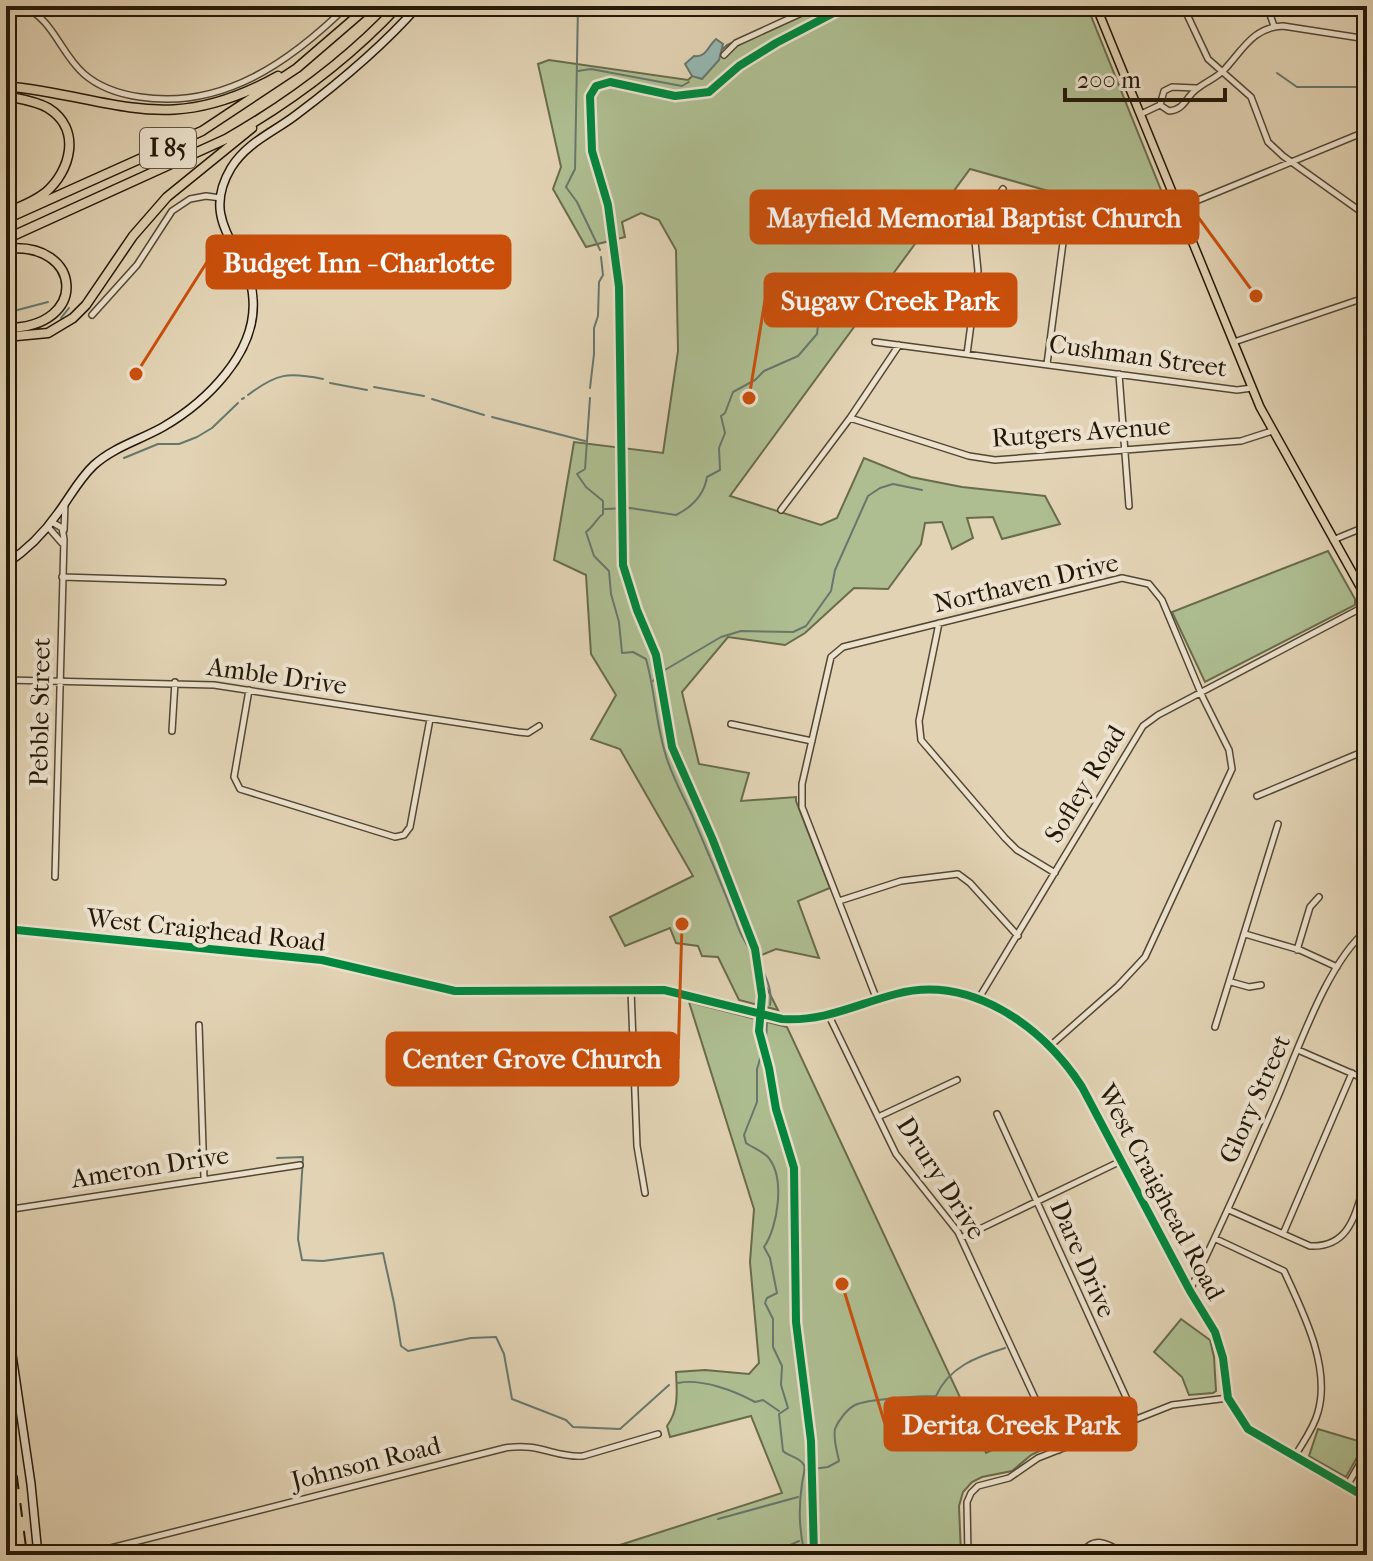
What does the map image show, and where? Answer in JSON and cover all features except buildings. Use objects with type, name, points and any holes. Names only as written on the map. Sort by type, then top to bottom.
[{"type":"highway","name":"I 85","points":[[6,216],[202,131],[317,53],[369,6]]},
{"type":"highway","name":"I 85","points":[[6,239],[226,139],[260,119],[332,68],[398,6]]},
{"type":"highway","points":[[6,86],[127,108],[183,110],[221,103],[245,93],[317,53]]},
{"type":"highway","points":[[6,216],[39,197],[56,182],[67,162],[70,147],[64,124],[53,111],[37,103],[7,97]]},
{"type":"highway","points":[[6,337],[48,333],[73,318],[86,305],[133,236],[167,197],[244,136],[260,119]]},
{"type":"highway","points":[[6,249],[37,250],[51,257],[63,273],[66,288],[62,306],[49,319],[25,327],[6,328]]},
{"type":"main road","points":[[1096,6],[1252,388],[1272,431],[1367,602]]},
{"type":"street","points":[[23,6],[46,22],[75,66],[94,82],[125,94],[161,99],[212,94],[252,79],[295,51],[347,6]]},
{"type":"street","points":[[6,564],[50,524],[96,464],[180,415],[221,378],[243,346],[252,322],[253,299],[246,272],[225,234],[221,216],[221,198],[232,167],[249,147],[295,116],[380,46],[418,6]]},
{"type":"street","points":[[724,55],[736,43],[817,6]]},
{"type":"street","points":[[1183,6],[1202,50],[1221,72],[1251,97],[1266,138],[1291,162],[1367,216]]},
{"type":"street","points":[[1267,6],[1274,26]]},
{"type":"street","points":[[1160,105],[1169,111],[1181,108],[1197,88],[1221,72],[1250,39],[1274,26],[1367,39]]},
{"type":"street","points":[[1141,114],[1160,105],[1164,91],[1172,87],[1197,88]]},
{"type":"street","points":[[1179,208],[1367,131]]},
{"type":"street","points":[[967,354],[978,263],[974,231],[1003,189]]},
{"type":"street","points":[[92,315],[137,265],[172,211],[198,197],[221,198]]},
{"type":"street","points":[[1047,364],[1064,235]]},
{"type":"street","points":[[246,272],[318,285]]},
{"type":"street","points":[[932,283],[975,288]]},
{"type":"street","points":[[1234,342],[1367,297]]},
{"type":"street","name":"Cushman Street","points":[[875,342],[1237,390],[1252,388]]},
{"type":"street","points":[[781,510],[850,418],[899,345]]},
{"type":"street","points":[[1119,374],[1129,506]]},
{"type":"street","name":"Rutgers Avenue","points":[[850,418],[985,459],[1241,441],[1272,431]]},
{"type":"street","name":"Pebble Street","points":[[55,877],[62,548],[66,502]]},
{"type":"street","points":[[50,524],[62,528],[64,539]]},
{"type":"street","points":[[50,524],[62,548]]},
{"type":"street","points":[[1333,540],[1367,526]]},
{"type":"street","points":[[62,577],[223,582]]},
{"type":"street","name":"Northaven Drive","points":[[878,1000],[802,807],[801,788],[828,665],[834,653],[843,647],[1088,585],[1122,578],[1136,579],[1149,584],[1158,594],[1233,763],[1145,957],[1118,986],[1050,1046]]},
{"type":"street","name":"Sofley Road","points":[[979,998],[1143,726],[1367,602]]},
{"type":"street","points":[[939,623],[919,721],[921,740],[1017,850],[1055,873]]},
{"type":"street","name":"Amble Drive","points":[[6,680],[175,682],[249,690],[528,733],[539,726]]},
{"type":"street","points":[[172,731],[175,682]]},
{"type":"street","points":[[249,690],[234,777],[237,786],[277,802],[395,837],[406,833],[410,827],[430,719]]},
{"type":"street","points":[[731,724],[812,741]]},
{"type":"street","points":[[1257,796],[1367,750]]},
{"type":"street","points":[[1215,1027],[1278,824]]},
{"type":"street","points":[[839,901],[901,881],[958,874],[1018,936]]},
{"type":"street","points":[[1297,950],[1310,907],[1319,897]]},
{"type":"street","name":"West Craighead Road","points":[[6,929],[322,960],[455,991],[501,993],[631,989],[681,993],[782,1019],[829,1016],[911,990],[931,988],[979,998],[1015,1019],[1050,1046],[1082,1087],[1219,1343],[1228,1398],[1248,1429],[1367,1498]]},
{"type":"street","name":"Glory Street","points":[[1190,1291],[1337,967],[1352,944],[1367,930]]},
{"type":"street","points":[[1245,934],[1297,950],[1337,967]]},
{"type":"street","points":[[1231,982],[1249,987],[1261,985]]},
{"type":"street","points":[[631,989],[637,1146],[645,1193]]},
{"type":"street","name":"Drury Drive","points":[[829,1016],[901,1161],[961,1238],[1059,1450]]},
{"type":"street","points":[[199,1025],[204,1178]]},
{"type":"street","points":[[1298,1050],[1367,1080]]},
{"type":"street","points":[[1283,1234],[1352,1073]]},
{"type":"street","points":[[878,1117],[957,1080]]},
{"type":"street","name":"Dare Drive","points":[[997,1114],[1136,1419]]},
{"type":"street","points":[[961,1238],[1121,1161]]},
{"type":"street","name":"Ameron Drive","points":[[6,1210],[300,1165]]},
{"type":"street","points":[[1229,1210],[1310,1246],[1321,1246],[1342,1237],[1348,1229],[1367,1176]]},
{"type":"street","points":[[1216,1239],[1284,1271],[1319,1359],[1322,1390],[1318,1411],[1295,1456]]},
{"type":"street","points":[[6,1314],[38,1555]]},
{"type":"street","points":[[968,1555],[967,1502],[971,1493],[986,1483],[1009,1478],[1038,1458],[1172,1405],[1228,1398]]},
{"type":"street","points":[[6,1411],[20,1410]]},
{"type":"street","name":"Johnson Road","points":[[83,1555],[505,1448],[532,1446],[573,1457],[658,1434]]},
{"type":"street","points":[[1347,1486],[1367,1451]]},
{"type":"street","points":[[1081,1555],[1090,1544],[1102,1542],[1127,1555]]},
{"type":"green space","points":[[814,6],[817,11],[828,6],[1087,6],[1173,220],[1105,218],[1106,207],[970,169],[730,496],[821,525],[837,518],[864,458],[911,477],[962,487],[1045,496],[1060,524],[1002,539],[993,517],[967,518],[973,538],[952,549],[942,522],[925,523],[921,544],[888,589],[854,588],[805,633],[785,645],[728,637],[682,692],[699,764],[749,773],[741,801],[796,797],[830,888],[798,901],[819,958],[776,949],[752,959],[778,1010],[739,1000],[718,957],[702,956],[698,946],[676,943],[670,928],[625,946],[610,917],[693,876],[620,749],[591,739],[616,695],[591,654],[586,575],[554,560],[574,442],[663,453],[678,351],[676,250],[659,220],[641,213],[622,222],[625,237],[586,247],[553,189],[561,167],[538,64],[549,60],[688,80],[727,45]]},
{"type":"green space","points":[[1328,551],[1355,599],[1355,605],[1205,682],[1172,612]]},
{"type":"green space","points":[[689,1002],[787,1027],[986,1453],[1042,1426],[1052,1445],[1031,1455],[1012,1471],[972,1482],[963,1492],[959,1506],[961,1555],[623,1555],[620,1545],[782,1493],[751,1416],[670,1437],[667,1426],[675,1407],[676,1372],[705,1370],[749,1374],[759,1363],[750,1262],[754,1209]]},
{"type":"green space","points":[[1181,1319],[1210,1340],[1216,1391],[1213,1393],[1189,1395],[1182,1377],[1154,1352]]},
{"type":"green space","points":[[1318,1429],[1365,1443],[1346,1477],[1309,1456]]},
{"type":"water","points":[[716,39],[723,44],[719,60],[702,79],[692,76],[685,64],[694,56],[704,53]]},
{"type":"waterway","points":[[578,6],[575,169],[566,187],[577,202],[600,250]]},
{"type":"waterway","points":[[578,71],[591,69],[682,86],[689,82]]},
{"type":"waterway","points":[[1277,73],[1297,87],[1367,87]]},
{"type":"waterway","points":[[590,388],[599,282],[603,275],[601,257]]},
{"type":"waterway","points":[[605,509],[630,508],[676,515],[692,504],[700,495],[707,477],[720,470],[719,448],[725,433],[721,416],[733,392],[755,380],[764,371],[798,356],[817,334],[818,325],[824,322],[838,296],[868,289]]},
{"type":"waterway","points":[[6,313],[48,302]]},
{"type":"waterway","points":[[61,318],[69,308]]},
{"type":"waterway","points":[[248,395],[283,376],[323,379]]},
{"type":"waterway","points":[[330,383],[367,390]]},
{"type":"waterway","points":[[374,387],[424,396]]},
{"type":"waterway","points":[[590,398],[585,469],[577,474],[586,487],[603,501],[603,514],[586,532],[594,556],[609,571],[622,653],[633,652],[646,659],[668,763],[742,937],[764,974],[770,1005]]},
{"type":"waterway","points":[[432,399],[484,415]]},
{"type":"waterway","points":[[124,458],[158,444],[179,444],[197,437],[212,428],[238,403]]},
{"type":"waterway","points":[[492,417],[585,441]]},
{"type":"waterway","points":[[653,681],[658,674],[721,637],[741,631],[793,632],[806,626],[831,591],[835,570],[868,496],[893,484],[922,490]]},
{"type":"waterway","points":[[767,1023],[766,1039],[757,1069],[757,1102],[744,1135],[746,1143],[767,1156],[777,1176],[776,1215],[764,1247],[770,1258],[777,1293],[767,1298],[765,1303],[773,1319],[773,1347],[782,1366],[781,1385],[788,1408],[779,1414],[783,1451],[804,1465],[800,1529],[805,1555]]},
{"type":"waterway","points":[[277,1158],[303,1157],[298,1239],[302,1260],[323,1261],[383,1253],[401,1346],[408,1351],[471,1338],[496,1337],[504,1354],[512,1399],[566,1420],[573,1427],[620,1429],[669,1385]]},
{"type":"waterway","points":[[805,1470],[828,1467],[839,1461],[835,1429],[855,1405],[936,1396],[956,1370],[974,1359],[1005,1348]]},
{"type":"waterway","points":[[678,1383],[697,1382],[718,1386],[755,1402],[763,1400],[779,1411]]},
{"type":"waterway","points":[[718,1519],[798,1497]]},
{"type":"waterway","points":[[782,1555],[790,1545],[799,1541]]},
{"type":"railway","points":[[6,1392],[27,1555]]},
{"type":"cycle path","points":[[814,1555],[811,1441],[796,1322],[794,1168],[776,1109],[759,1031],[762,996],[755,949],[712,838],[672,747],[656,655],[623,565],[619,287],[608,205],[592,151],[590,96],[596,86],[610,82],[675,96],[709,92],[739,66],[847,6]]},
{"type":"cycle path","points":[[6,929],[322,960],[455,991],[664,990],[782,1019],[812,1018],[896,994],[924,990],[951,992],[977,999],[1026,1025],[1066,1065],[1082,1087],[1190,1291],[1215,1332],[1223,1358],[1228,1398],[1248,1429],[1367,1498]]},
{"type":"place","name":"Mayfield Memorial Baptist Church","points":[[1256,296]]},
{"type":"place","name":"Budget Inn - Charlotte","points":[[136,374]]},
{"type":"place","name":"Sugaw Creek Park","points":[[749,398]]},
{"type":"place","name":"Center Grove Church","points":[[682,924]]},
{"type":"place","name":"Derita Creek Park","points":[[842,1284]]}]
